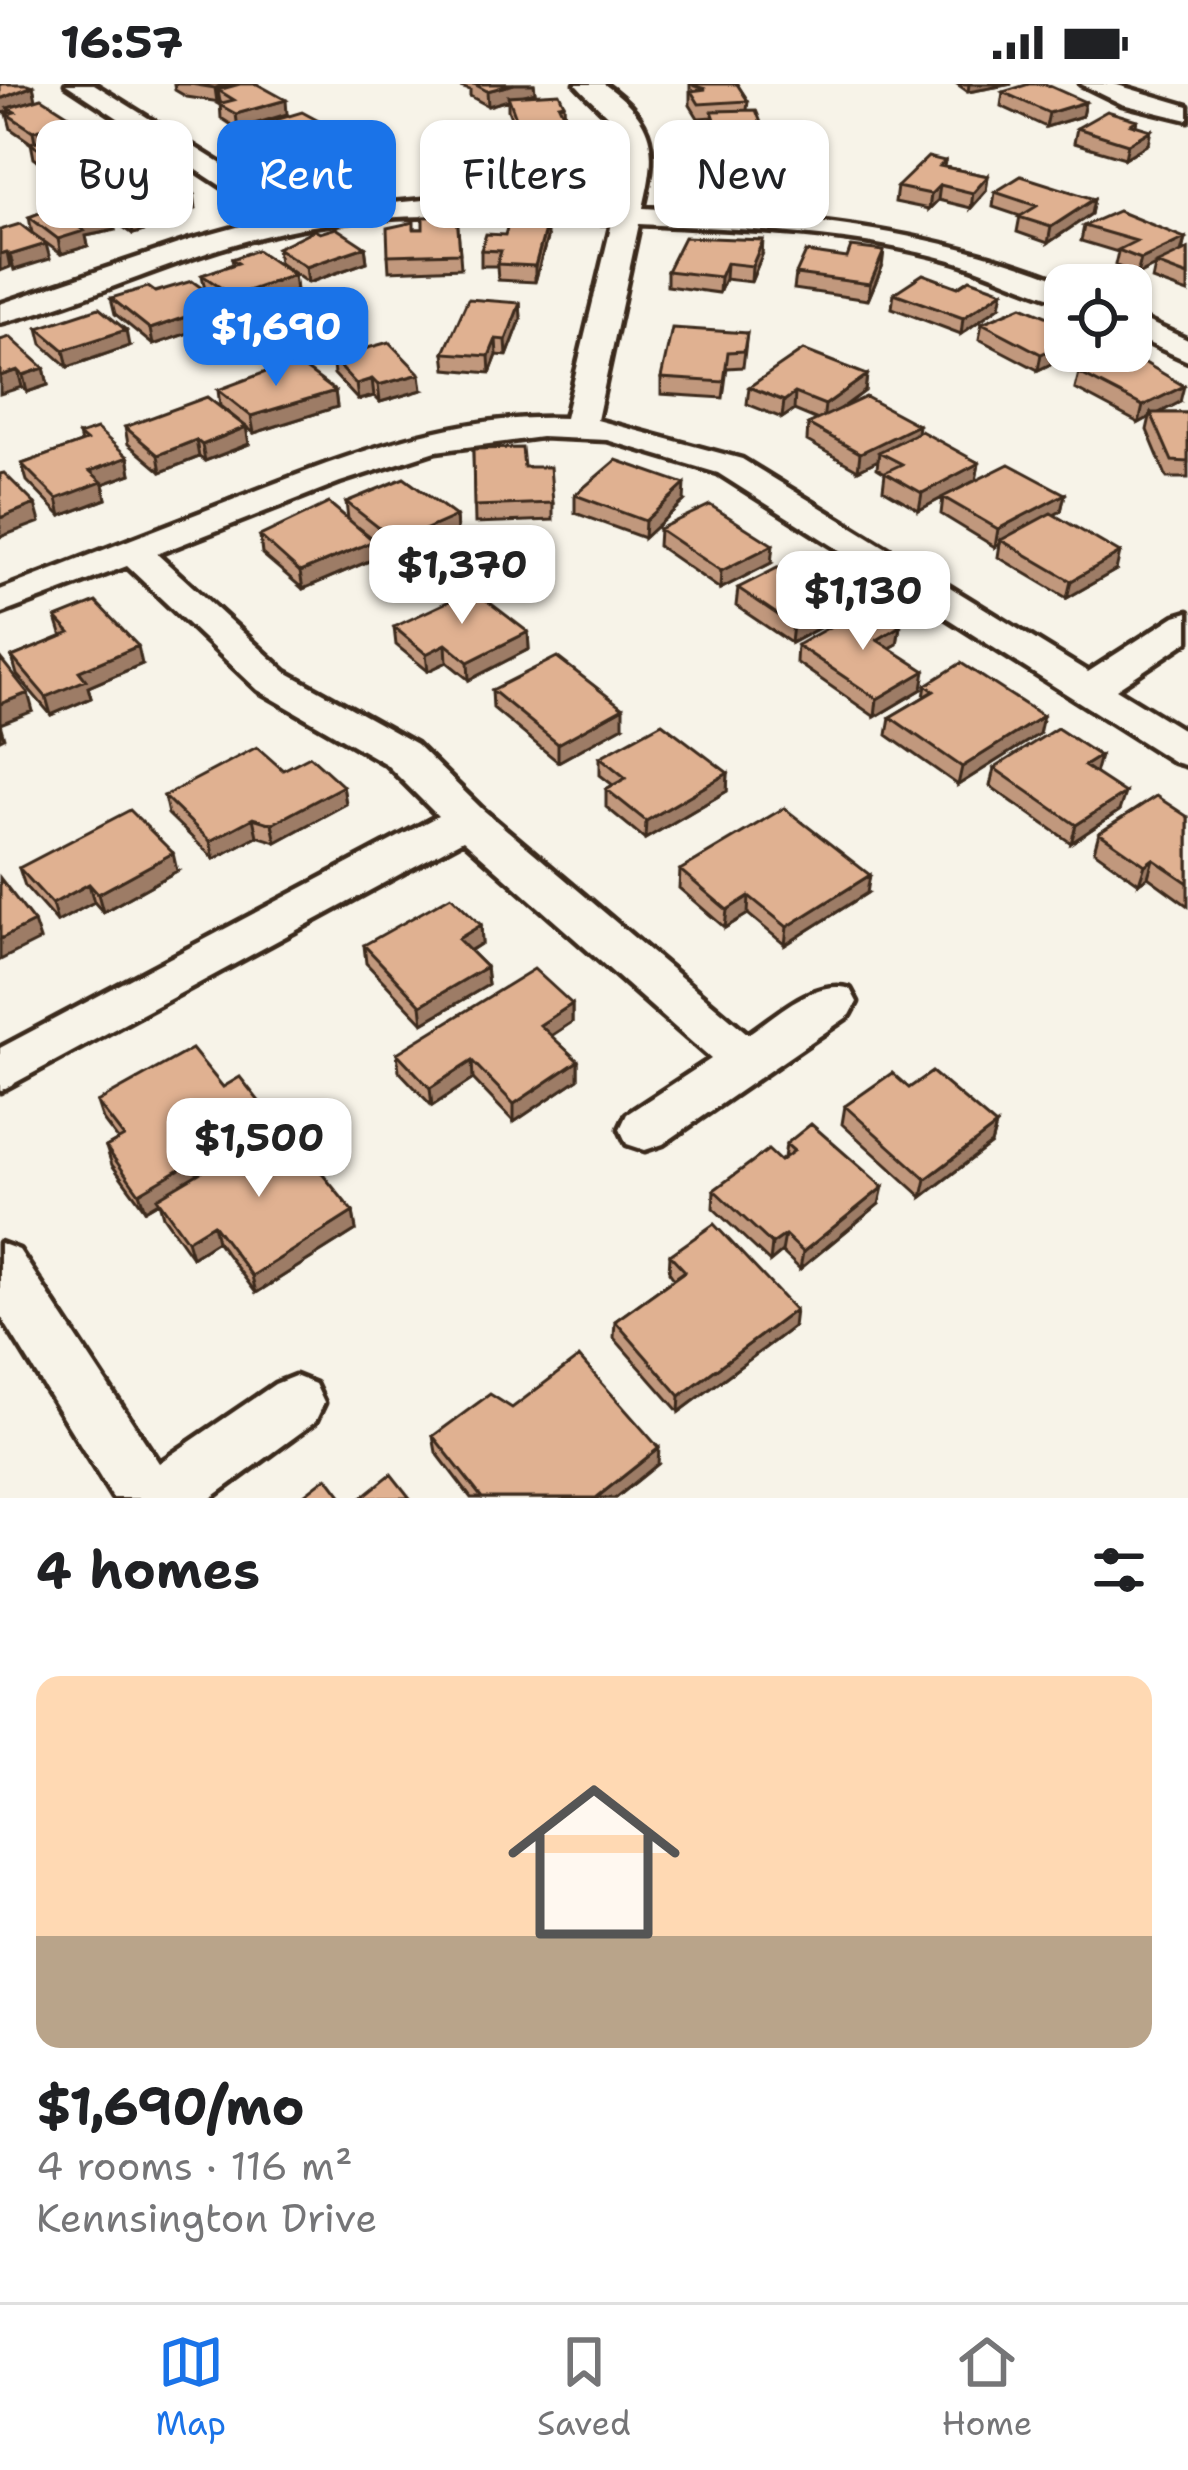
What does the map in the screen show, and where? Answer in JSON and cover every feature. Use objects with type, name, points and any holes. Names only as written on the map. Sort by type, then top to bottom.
[{"type":"street","points":[[78,84],[217,172]]},
{"type":"street","points":[[588,84],[626,112],[640,138],[642,157],[630,203]]},
{"type":"street","points":[[1093,84],[1188,113]]},
{"type":"street","points":[[630,215],[883,234],[951,248],[1044,284]]},
{"type":"street","points":[[0,314],[273,228]]},
{"type":"street","points":[[580,426],[624,228]]},
{"type":"street","points":[[1152,334],[1188,352]]},
{"type":"street","points":[[0,603],[328,475],[431,442],[580,426],[652,439],[730,466],[1188,752]]},
{"type":"street","points":[[131,550],[272,681],[401,754],[467,819],[746,1060]]},
{"type":"street","points":[[1089,689],[1188,624]]},
{"type":"street","points":[[0,1071],[467,819]]},
{"type":"street","points":[[645,1129],[833,1002]]},
{"type":"street","points":[[0,1268],[147,1498]]},
{"type":"street","points":[[161,1498],[296,1403]]},
{"type":"building","points":[[0,84],[27,84],[33,86],[0,99]]},
{"type":"building","points":[[257,84],[286,100],[236,114],[218,104],[234,100],[218,90]]},
{"type":"building","points":[[474,84],[514,84],[487,91]]},
{"type":"building","points":[[692,84],[737,84],[748,101],[699,104],[691,91],[706,89]]},
{"type":"building","points":[[1045,84],[1085,102],[1049,113],[1003,92]]},
{"type":"building","points":[[559,93],[566,120],[517,120],[508,96]]},
{"type":"building","points":[[42,98],[75,119],[36,120],[33,131],[7,114],[15,112],[8,108]]},
{"type":"building","points":[[756,110],[760,120],[715,120],[712,111]]},
{"type":"building","points":[[1107,111],[1137,120],[1131,124],[1151,130],[1128,144],[1077,128]]},
{"type":"building","points":[[302,112],[317,120],[275,120]]},
{"type":"building","points":[[928,157],[945,161],[940,166],[988,176],[973,193],[940,185],[931,194],[897,187]]},
{"type":"building","points":[[1021,176],[1094,199],[1051,227],[1019,217],[1037,206],[995,192]]},
{"type":"building","points":[[1118,211],[1185,238],[1141,259],[1118,250],[1136,241],[1084,226]]},
{"type":"building","points":[[414,222],[414,229],[458,228],[460,253],[388,255],[387,228]]},
{"type":"building","points":[[20,224],[46,244],[0,254],[0,230]]},
{"type":"building","points":[[44,228],[84,231],[58,239]]},
{"type":"building","points":[[336,228],[365,247],[306,267],[277,248],[314,230]]},
{"type":"building","points":[[507,228],[546,228],[535,266],[497,264],[501,251],[481,250],[486,234],[505,235]]},
{"type":"building","points":[[684,237],[763,240],[752,266],[726,263],[720,277],[667,271]]},
{"type":"building","points":[[851,247],[884,251],[870,284],[796,274],[806,252],[847,258]]},
{"type":"building","points":[[1188,249],[1188,276],[1156,264]]},
{"type":"building","points":[[257,250],[294,275],[233,296],[202,275],[238,263],[232,259]]},
{"type":"building","points":[[923,274],[958,287],[970,279],[1003,291],[963,318],[894,293]]},
{"type":"building","points":[[192,281],[224,304],[150,329],[111,298],[148,287],[155,292]]},
{"type":"building","points":[[468,299],[520,303],[506,340],[496,339],[489,356],[444,353]]},
{"type":"building","points":[[1022,306],[1044,315],[1044,353],[1041,354],[982,323]]},
{"type":"building","points":[[99,308],[126,330],[64,350],[38,328]]},
{"type":"building","points":[[672,328],[747,333],[744,351],[728,352],[724,382],[661,378]]},
{"type":"building","points":[[10,337],[44,368],[0,376],[0,340]]},
{"type":"building","points":[[389,342],[420,374],[378,385],[372,379],[356,384],[332,358]]},
{"type":"building","points":[[803,350],[867,375],[825,405],[795,393],[784,401],[749,387]]},
{"type":"building","points":[[295,361],[335,391],[251,416],[218,390]]},
{"type":"building","points":[[1152,367],[1184,386],[1143,406],[1079,373],[1152,372]]},
{"type":"building","points":[[207,397],[246,427],[202,445],[196,440],[158,455],[125,427]]},
{"type":"building","points":[[866,397],[918,425],[860,453],[808,424]]},
{"type":"building","points":[[1151,413],[1188,413],[1188,462],[1172,461]]},
{"type":"building","points":[[97,429],[128,457],[90,471],[102,482],[57,499],[22,464],[86,441],[79,435]]},
{"type":"building","points":[[921,431],[979,463],[922,493],[885,472],[902,464],[879,452]]},
{"type":"building","points":[[522,448],[524,467],[550,467],[553,503],[474,506],[473,449]]},
{"type":"building","points":[[616,460],[685,484],[645,521],[575,495]]},
{"type":"building","points":[[1009,464],[1065,494],[998,529],[943,497]]},
{"type":"building","points":[[0,474],[35,504],[0,518]]},
{"type":"building","points":[[404,478],[456,516],[397,542],[346,502]]},
{"type":"building","points":[[329,503],[374,541],[300,572],[260,536]]},
{"type":"building","points":[[710,505],[773,545],[721,571],[659,529]]},
{"type":"building","points":[[1051,513],[1120,553],[1071,581],[1001,540]]},
{"type":"building","points":[[793,560],[813,573],[821,569],[856,591],[793,625],[738,588]]},
{"type":"building","points":[[473,590],[528,632],[468,662],[446,644],[426,654],[394,627]]},
{"type":"building","points":[[96,602],[138,646],[79,671],[86,680],[46,697],[12,657],[70,633],[56,618]]},
{"type":"building","points":[[867,606],[900,626],[877,640],[925,671],[877,699],[797,645]]},
{"type":"building","points":[[557,657],[623,708],[558,744],[492,690]]},
{"type":"building","points":[[0,658],[28,693],[0,704]]},
{"type":"building","points":[[961,663],[1043,716],[962,767],[890,717],[934,691],[926,685]]},
{"type":"building","points":[[662,723],[728,773],[646,821],[606,789],[626,778],[600,757]]},
{"type":"building","points":[[1057,728],[1100,756],[1084,766],[1125,793],[1076,825],[994,768]]},
{"type":"building","points":[[257,747],[283,770],[310,756],[343,786],[272,824],[253,818],[210,841],[164,796]]},
{"type":"building","points":[[1156,796],[1188,817],[1188,883],[1153,859],[1145,865],[1099,833]]},
{"type":"building","points":[[784,808],[870,875],[787,927],[749,896],[727,910],[680,870]]},
{"type":"building","points":[[130,810],[173,853],[98,894],[89,884],[52,904],[19,868]]},
{"type":"building","points":[[0,878],[34,922],[0,939]]},
{"type":"building","points":[[451,896],[481,925],[458,939],[486,967],[421,1005],[364,945]]},
{"type":"building","points":[[534,969],[572,1004],[540,1025],[578,1061],[514,1104],[472,1061],[430,1088],[397,1053]]},
{"type":"building","points":[[192,1049],[223,1087],[240,1077],[262,1105],[249,1112],[258,1123],[139,1193],[106,1147],[124,1137],[97,1102]]},
{"type":"building","points":[[932,1072],[996,1126],[926,1179],[845,1106],[892,1073],[909,1088]]},
{"type":"building","points":[[282,1124],[353,1212],[252,1276],[213,1224],[187,1240],[157,1198]]},
{"type":"building","points":[[811,1124],[883,1187],[803,1252],[785,1235],[772,1244],[714,1190],[768,1150],[780,1161],[794,1151],[786,1144]]},
{"type":"building","points":[[714,1224],[795,1310],[680,1396],[615,1321],[685,1271],[670,1255]]},
{"type":"building","points":[[579,1357],[659,1448],[596,1498],[482,1498],[433,1436],[490,1394],[512,1408]]},
{"type":"building","points":[[391,1474],[410,1498],[361,1498]]},
{"type":"building","points":[[327,1477],[343,1498],[300,1498]]}]
